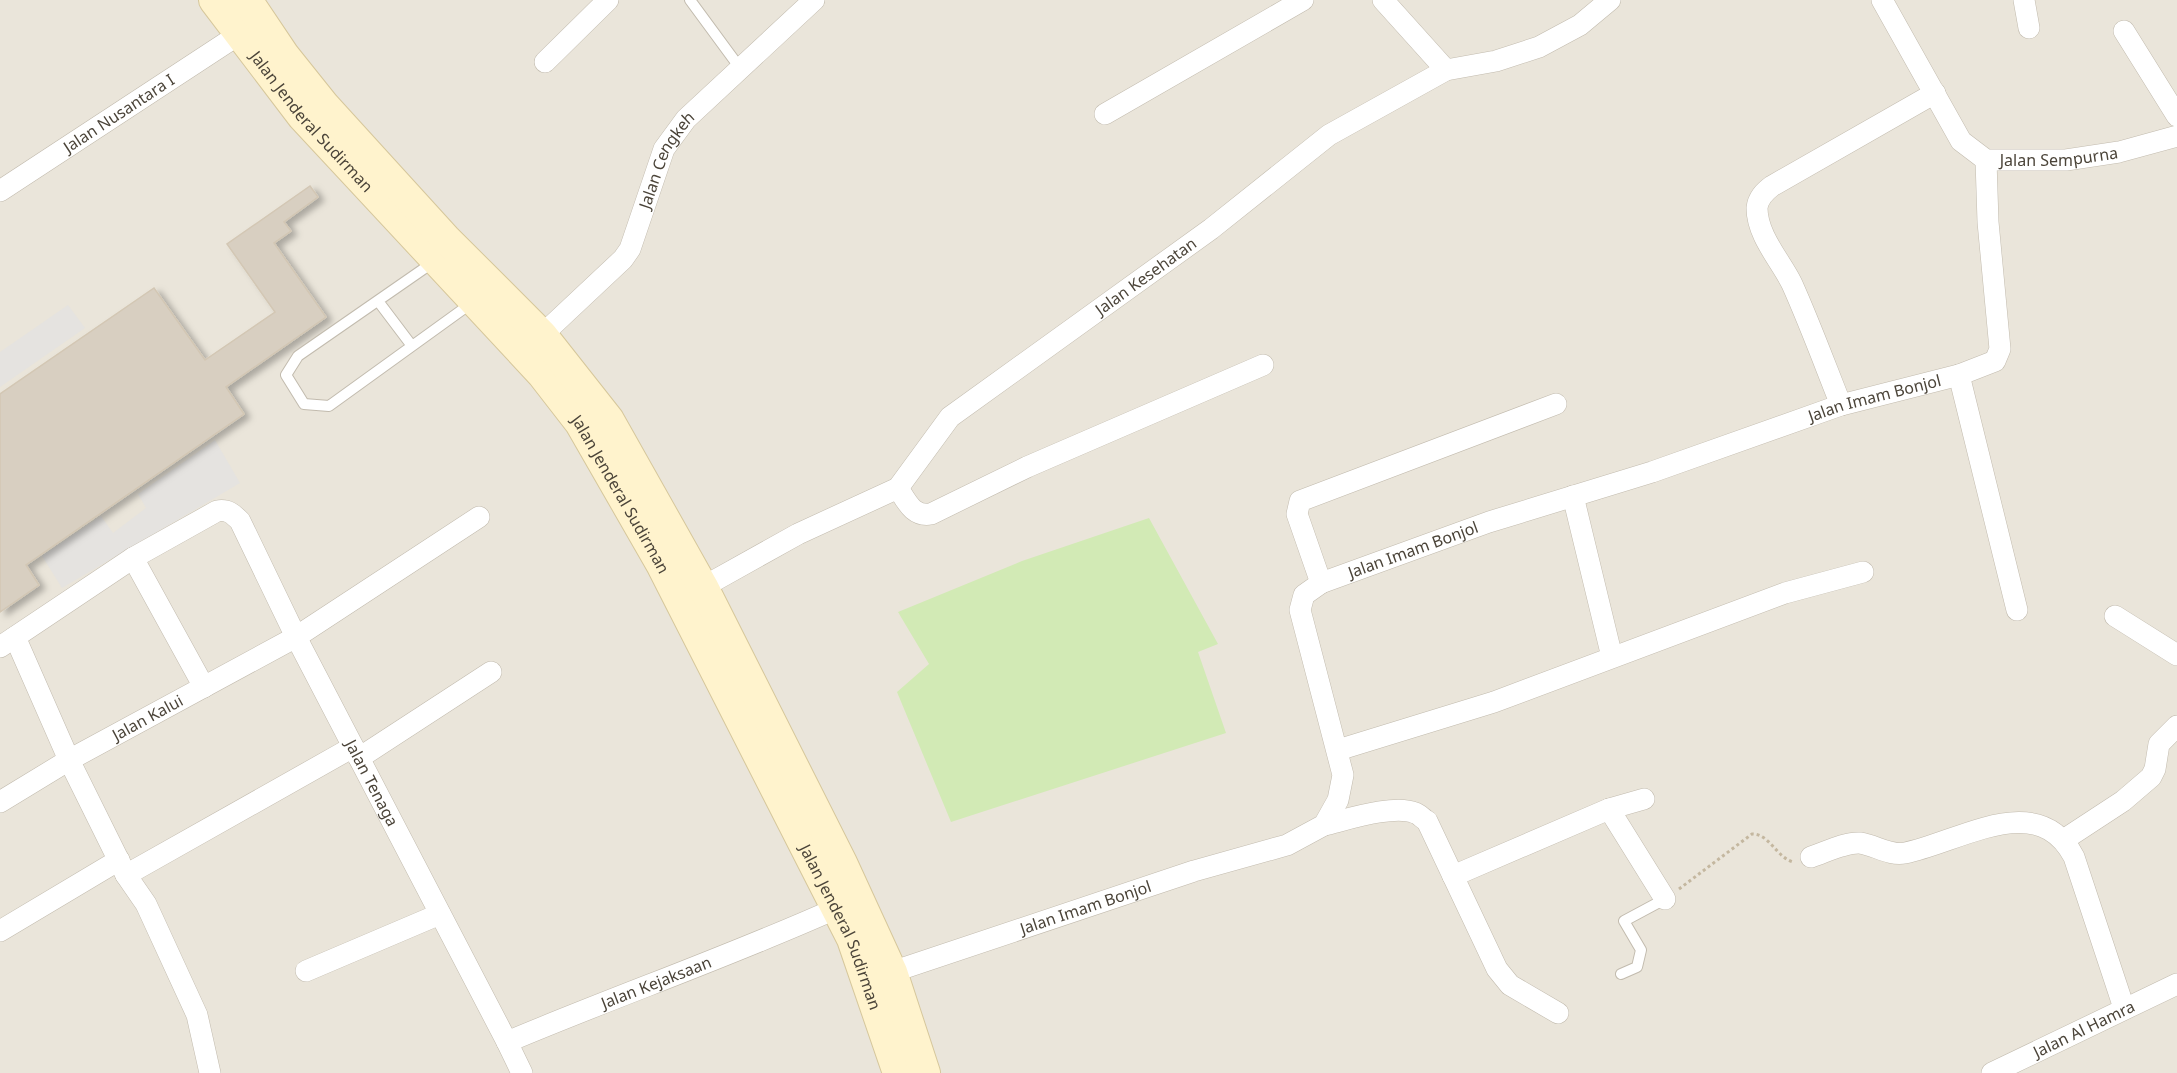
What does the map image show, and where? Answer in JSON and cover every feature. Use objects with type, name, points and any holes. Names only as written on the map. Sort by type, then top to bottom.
[{"type":"street","name":"Jalan Jenderal Sudirman","points":[[213,0],[238,36],[302,116],[542,374],[638,497],[703,587],[842,863],[892,972],[925,1073]]},
{"type":"street","name":"Jalan Jenderal Sudirman","points":[[247,0],[284,55],[324,105],[446,239],[542,335],[609,420],[638,497],[852,939],[898,1073]]},
{"type":"street","points":[[545,62],[608,0]]},
{"type":"street","name":"Jalan Cengkeh","points":[[542,335],[623,259],[630,249],[664,149],[686,119],[814,0]]},
{"type":"street","points":[[1105,114],[1303,0]]},
{"type":"street","points":[[1383,0],[1446,70]]},
{"type":"street","name":"Jalan Kesehatan","points":[[703,587],[798,534],[898,488],[950,417],[1038,356],[1211,229],[1329,135],[1446,70],[1496,61],[1539,47],[1580,24],[1610,0]]},
{"type":"street","name":"Jalan Sempurna","points":[[1882,0],[1961,141],[1986,160],[2066,160],[2120,152],[2177,136]]},
{"type":"street","points":[[2024,0],[2029,28]]},
{"type":"street","points":[[2124,31],[2177,116]]},
{"type":"street","name":"Jalan Nusantara I","points":[[0,191],[238,36]]},
{"type":"street","points":[[1841,405],[1791,283],[1764,236],[1757,210],[1759,200],[1762,193],[1772,186],[1935,93]]},
{"type":"street","name":"Jalan Imam Bonjol","points":[[892,972],[1172,878],[1287,845],[1324,825],[1338,801],[1343,775],[1300,610],[1304,595],[1321,583],[1489,522],[1652,472],[1841,405],[1959,375],[1995,361],[2000,349],[1988,222],[1986,160]]},
{"type":"street","points":[[898,488],[914,512],[923,515],[932,514],[1027,467],[1263,365]]},
{"type":"street","points":[[1959,375],[2017,610]]},
{"type":"street","points":[[1321,583],[1297,514],[1300,501],[1556,404]]},
{"type":"street","points":[[1573,496],[1612,657]]},
{"type":"street","name":"Jalan Tenaga","points":[[133,558],[217,511],[228,511],[240,521],[296,637],[507,1042]]},
{"type":"street","name":"Jalan Kalui","points":[[0,802],[69,760],[296,637],[479,517]]},
{"type":"street","points":[[204,687],[133,558],[8,642],[122,867],[146,904],[197,1015],[210,1073]]},
{"type":"street","points":[[1338,750],[1494,702],[1785,593],[1863,572]]},
{"type":"street","points":[[2115,616],[2177,655]]},
{"type":"street","points":[[0,931],[122,867],[356,753],[491,672]]},
{"type":"street","points":[[2065,839],[2123,801],[2151,777],[2155,769],[2159,744],[2177,726]]},
{"type":"street","points":[[1454,876],[1609,809],[1644,799]]},
{"type":"street","points":[[1609,809],[1665,899]]},
{"type":"street","points":[[1324,825],[1369,814],[1402,811],[1415,813],[1427,822],[1454,876],[1470,918],[1497,969],[1510,985],[1558,1013]]},
{"type":"street","points":[[1811,857],[1853,843],[1862,843],[1902,854],[1996,825],[2021,821],[2033,823],[2065,839],[2074,857],[2124,1008]]},
{"type":"street","name":"Jalan Kejaksaan","points":[[507,1042],[664,977],[741,951],[836,909]]},
{"type":"street","points":[[306,971],[440,914]]},
{"type":"street","name":"Jalan Al Hamra","points":[[1992,1073],[2177,984]]},
{"type":"street","points":[[507,1042],[522,1073]]},
{"type":"lane","points":[[690,0],[740,68]]},
{"type":"lane","points":[[435,261],[298,356],[286,375],[304,404],[329,406],[474,302]]},
{"type":"lane","points":[[378,301],[412,346]]},
{"type":"lane","points":[[1621,974],[1637,967],[1641,950],[1624,921],[1665,899]]},
{"type":"path","points":[[1665,899],[1691,882],[1752,834],[1762,836],[1791,862],[1799,862],[1811,857]]},
{"type":"shaded area","points":[[0,0],[2177,0],[2177,1073],[0,1073]]},
{"type":"shaded area","points":[[68,305],[85,328],[0,387],[0,352]]},
{"type":"shaded area","points":[[215,440],[240,483],[62,588],[42,556],[101,516],[113,533],[146,508],[138,494]]},
{"type":"green space","points":[[1149,518],[1218,644],[1198,652],[1226,733],[951,822],[897,692],[929,664],[898,612],[1022,561]]},
{"type":"building","points":[[310,186],[318,197],[284,222],[291,231],[274,243],[326,317],[226,387],[244,414],[26,565],[39,585],[0,612],[0,394],[154,288],[205,360],[275,312],[227,244]]}]
